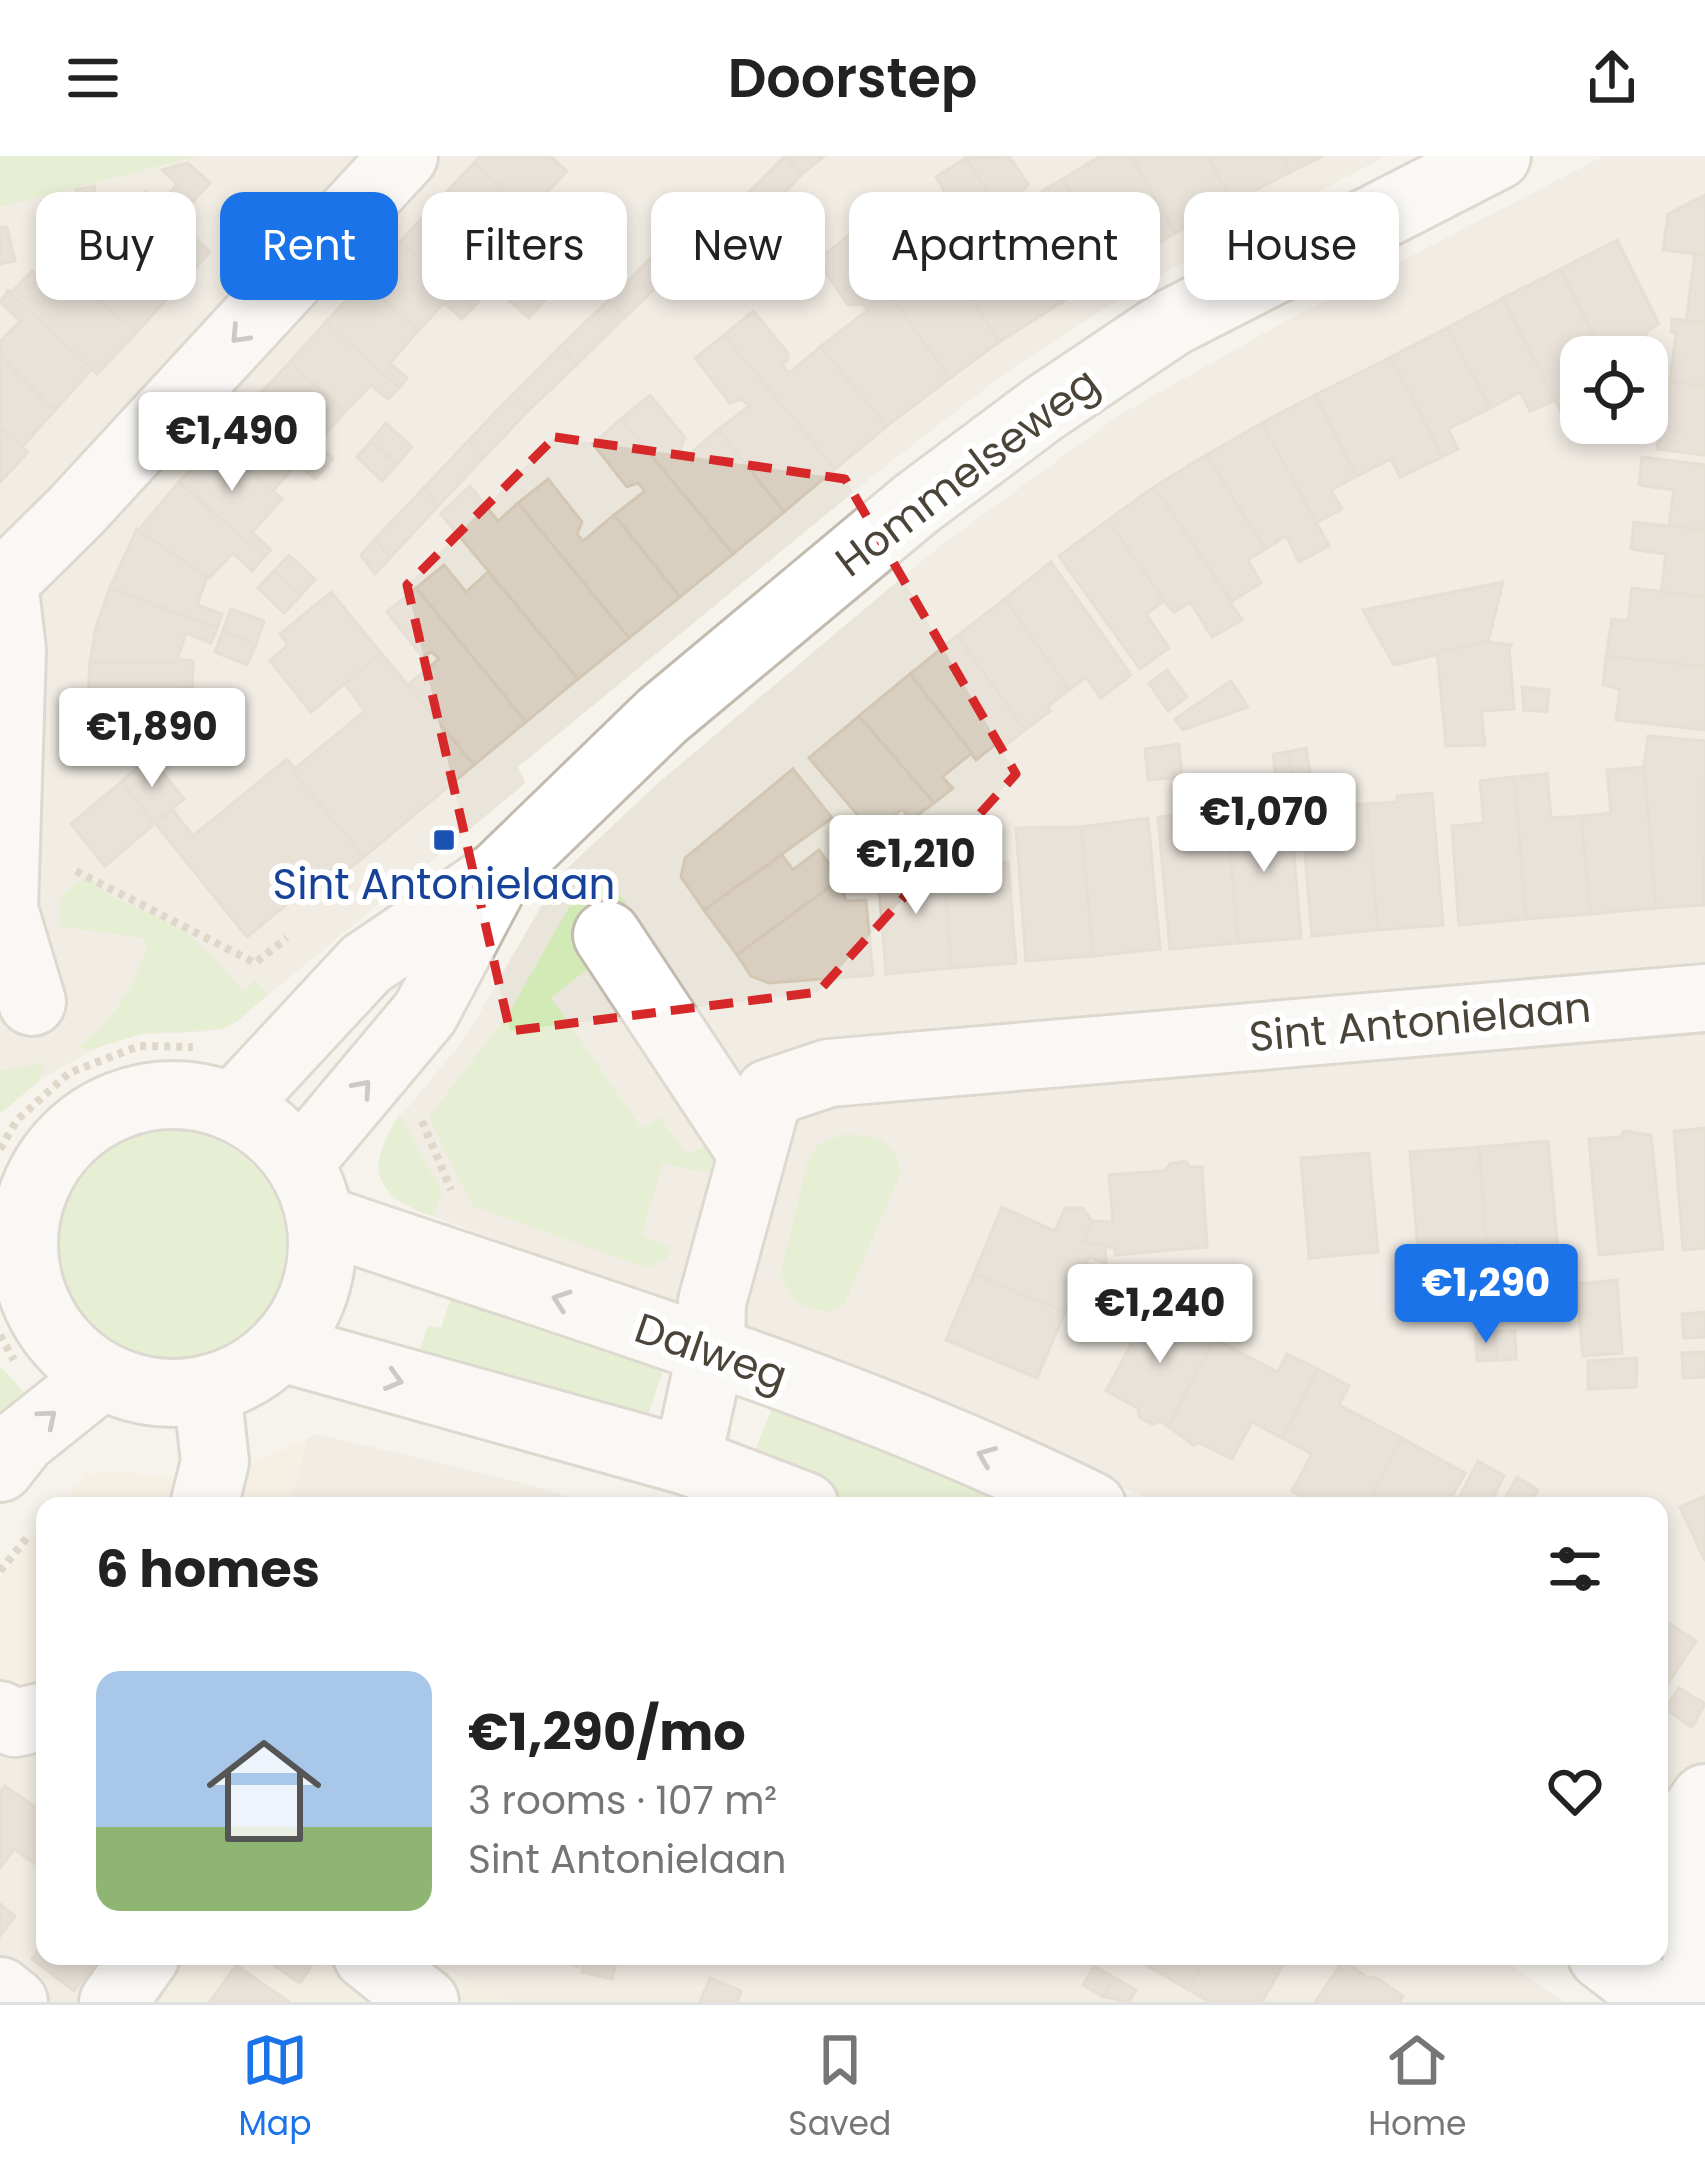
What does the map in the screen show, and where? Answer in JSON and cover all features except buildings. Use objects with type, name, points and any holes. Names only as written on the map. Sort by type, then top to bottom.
[{"type":"street","points":[[32,1002],[4,909],[13,650],[2,582],[76,512],[404,156]]},
{"type":"street","name":"Hommelseweg","points":[[252,1087],[366,964],[499,874],[662,716],[916,504],[1043,409],[1171,323],[1497,156]]},
{"type":"street","name":"Hommelseweg","points":[[310,1191],[380,1069],[425,1013],[499,874]]},
{"type":"street","points":[[608,934],[750,1151]]},
{"type":"street","name":"Sint Antonielaan","points":[[687,1461],[711,1352],[712,1302],[769,1093],[829,1073],[1705,998]]},
{"type":"street","points":[[0,1468],[22,1440],[82,1391],[135,1389],[172,1394],[235,1381],[282,1348],[302,1320],[316,1288],[323,1254],[310,1191],[270,1131],[252,1087],[199,1096],[162,1094],[126,1102],[92,1118],[64,1140],[12,1147],[28,1208],[11,1287],[59,1340],[82,1391]]},
{"type":"street","name":"Dalweg","points":[[310,1191],[445,1260],[835,1395],[985,1455],[1073,1497]]},
{"type":"street","points":[[282,1348],[687,1461],[781,1497]]},
{"type":"street","points":[[206,1497],[214,1462],[207,1390]]},
{"type":"street","points":[[0,1715],[15,1723],[36,1718]]},
{"type":"street","points":[[1688,1850],[1694,2002]]},
{"type":"street","points":[[113,2002],[140,1965]]},
{"type":"street","points":[[378,1965],[425,2002]]},
{"type":"street","points":[[1614,1965],[1662,2002]]},
{"type":"street","points":[[0,1991],[14,2002]]},
{"type":"path","points":[[6,866],[82,872],[255,963],[296,931]]},
{"type":"path","points":[[12,1147],[69,1073],[139,1046],[214,1048],[252,1087]]},
{"type":"path","points":[[380,1069],[404,1090],[419,1115],[456,1200],[459,1219],[445,1260]]},
{"type":"path","points":[[11,1287],[19,1368],[82,1391]]},
{"type":"path","points":[[0,1571],[20,1546]]},
{"type":"highlighted area","points":[[555,437],[845,479],[1016,774],[818,992],[510,1031],[407,585]]},
{"type":"shaded area","points":[[0,156],[1386,156],[1318,192],[1184,192],[1184,262],[1160,275],[1160,192],[849,192],[849,300],[1118,300],[1009,370],[884,467],[518,767],[525,782],[522,786],[233,1024],[205,1032],[114,1039],[31,1084],[0,1085]]},
{"type":"shaded area","points":[[1604,156],[1705,156],[1705,1840],[1668,1814],[1668,1497],[1144,1497],[991,1424],[805,1349],[417,1211],[394,1199],[386,1186],[389,1131],[467,1035],[558,877],[657,784],[939,547],[1118,416],[1326,300],[1399,300],[1399,262]]},
{"type":"shaded area","points":[[317,1434],[569,1497],[291,1497],[307,1439]]},
{"type":"shaded area","points":[[307,1439],[291,1497],[68,1497],[87,1475],[113,1471],[176,1479],[249,1466]]},
{"type":"shaded area","points":[[36,1533],[36,1756],[0,1758],[0,1579]]},
{"type":"shaded area","points":[[36,1755],[36,1965],[114,1965],[87,2002],[51,2002],[0,1966],[0,1757]]},
{"type":"shaded area","points":[[114,1965],[433,1965],[513,2002],[87,2002]]},
{"type":"shaded area","points":[[433,1965],[1512,1965],[1564,2002],[513,2002]]},
{"type":"green space","points":[[0,156],[198,156],[58,192],[36,192],[36,198],[0,207]]},
{"type":"green space","points":[[601,869],[626,903],[578,937],[590,967],[551,998],[640,1126],[659,1117],[687,1154],[716,1141],[717,1172],[662,1164],[642,1236],[671,1247],[666,1259],[647,1268],[473,1206],[429,1117],[509,1013],[578,891]]},
{"type":"green space","points":[[87,875],[115,898],[182,930],[243,991],[256,980],[268,994],[222,1029],[142,1034],[93,1049],[78,1048],[121,1003],[147,946],[143,938],[60,926],[61,896]]},
{"type":"green space","points":[[45,1062],[39,1081],[0,1114],[0,1071]]},
{"type":"green space","points":[[400,1114],[442,1193],[433,1216],[397,1198],[380,1177],[382,1149]]},
{"type":"green space","points":[[172,1131],[215,1140],[252,1165],[277,1202],[286,1245],[277,1288],[252,1325],[215,1350],[172,1359],[129,1350],[92,1325],[67,1288],[58,1245],[67,1202],[92,1165],[129,1140]]},
{"type":"green space","points":[[841,1135],[872,1137],[889,1146],[900,1174],[844,1305],[827,1312],[800,1304],[780,1274],[807,1164],[818,1145]]},
{"type":"green space","points":[[452,1295],[664,1367],[644,1427],[417,1358],[428,1326],[441,1328]]},
{"type":"green space","points":[[0,1366],[32,1401],[0,1438]]},
{"type":"green space","points":[[773,1406],[779,1406],[998,1497],[839,1497],[763,1469],[754,1453]]},
{"type":"place","name":"Sint Antonielaan","points":[[444,840]]}]
